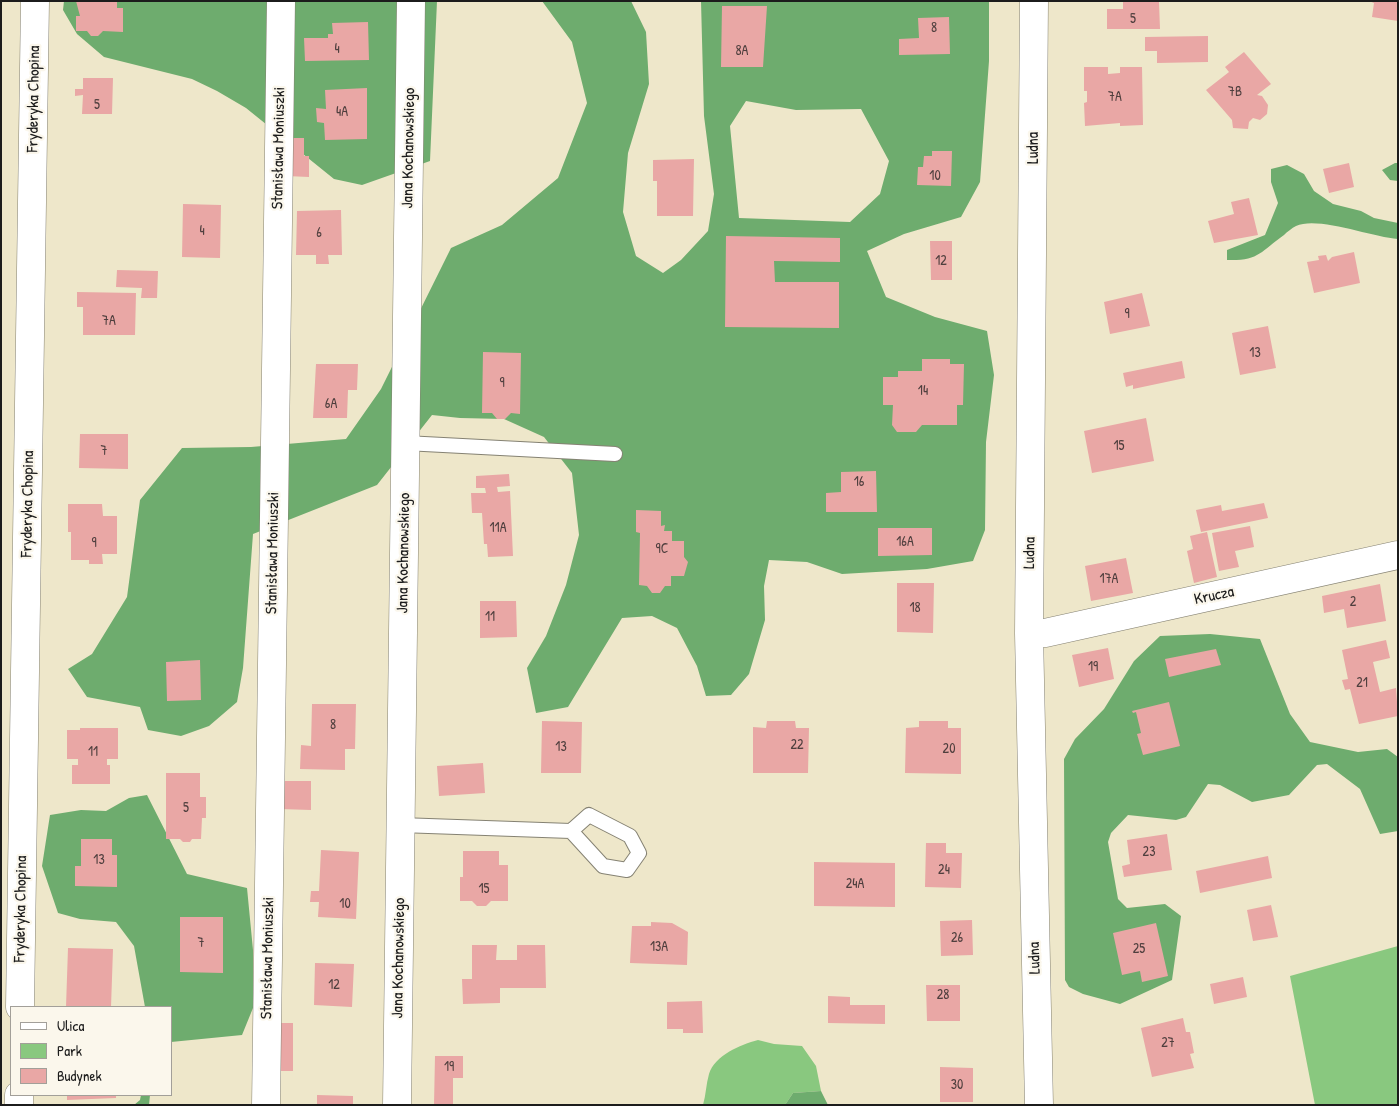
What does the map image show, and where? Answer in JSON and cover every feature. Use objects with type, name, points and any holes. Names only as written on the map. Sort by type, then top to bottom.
[{"type":"street","name":"Fryderyka Chopina","points":[[20,1006],[35,1]]},
{"type":"street","name":"Stanisława Moniuszki","points":[[266,1105],[281,1]]},
{"type":"street","name":"Jana Kochanowskiego","points":[[397,1105],[411,1]]},
{"type":"street","name":"Ludna","points":[[1034,1],[1029,633],[1039,1105]]},
{"type":"street","name":"Krucza","points":[[1029,633],[1046,633],[1398,555]]},
{"type":"lane","points":[[406,442],[615,454]]},
{"type":"lane","points":[[400,826],[572,831],[589,815],[630,836],[639,853],[626,870],[603,866],[572,831]]},
{"type":"green space","points":[[64,1],[437,1],[430,161],[362,185],[334,179],[246,108],[217,91],[192,79],[104,57],[77,34],[63,10]]},
{"type":"green space","points":[[542,1],[631,1],[646,32],[649,84],[628,153],[623,212],[636,256],[663,273],[681,260],[708,231],[714,194],[704,116],[701,1],[989,1],[989,61],[980,182],[961,217],[904,234],[867,251],[886,297],[935,317],[987,331],[994,375],[986,442],[985,530],[973,561],[927,569],[842,574],[807,562],[769,560],[764,586],[765,620],[749,674],[731,695],[706,696],[697,666],[677,628],[652,616],[622,618],[568,707],[536,713],[527,668],[546,636],[566,585],[579,535],[572,473],[544,437],[504,419],[432,415],[377,485],[253,534],[243,668],[237,702],[209,726],[181,736],[148,730],[140,707],[87,697],[68,669],[92,654],[127,597],[140,500],[182,448],[251,447],[346,439],[381,389],[451,248],[502,225],[558,178],[587,103],[572,42]],"holes":[[[746,101],[796,110],[861,109],[889,161],[880,194],[850,222],[739,218],[730,126]]]},
{"type":"green space","points":[[1398,163],[1398,181],[1390,180],[1382,170]]},
{"type":"green space","points":[[1287,165],[1304,174],[1314,191],[1333,204],[1361,211],[1374,218],[1398,223],[1398,239],[1331,225],[1306,224],[1296,226],[1264,251],[1253,257],[1227,260],[1227,250],[1265,235],[1278,203],[1271,182],[1271,169]]},
{"type":"green space","points":[[1210,634],[1260,639],[1290,714],[1310,742],[1358,752],[1387,749],[1398,757],[1398,831],[1380,834],[1360,789],[1327,764],[1317,765],[1289,795],[1252,802],[1220,785],[1208,784],[1186,817],[1176,820],[1128,815],[1111,833],[1108,842],[1118,899],[1127,908],[1165,904],[1181,916],[1172,980],[1120,1004],[1083,994],[1069,987],[1065,980],[1064,759],[1075,739],[1104,709],[1134,661],[1160,636]]},
{"type":"green space","points":[[147,795],[187,874],[247,888],[253,950],[253,1008],[242,1035],[172,1042],[172,1006],[145,1006],[134,946],[116,922],[80,919],[58,913],[42,866],[50,815],[81,810],[106,811],[129,798]]},
{"type":"green space","points":[[1398,946],[1398,1105],[1315,1105],[1290,976]]},
{"type":"green space","points":[[758,1040],[774,1044],[802,1046],[816,1066],[821,1091],[793,1093],[785,1105],[703,1105],[709,1074],[717,1061],[736,1048]]},
{"type":"green space","points":[[821,1091],[828,1105],[785,1105],[793,1093]]},
{"type":"green space","points":[[141,1096],[150,1096],[149,1105],[134,1105],[140,1100]]},
{"type":"building","points":[[76,1],[117,1],[117,8],[123,8],[123,32],[103,31],[98,36],[91,36],[87,31],[76,31],[76,16],[80,16]]},
{"type":"building","points":[[1369,1],[1398,1],[1398,21],[1372,17],[1374,3]]},
{"type":"building","points":[[1123,2],[1159,2],[1160,29],[1107,29],[1107,9],[1123,9]]},
{"type":"building","points":[[722,6],[767,6],[763,67],[721,67]]},
{"type":"building","points":[[949,17],[950,54],[899,55],[899,39],[919,38],[918,18]]},
{"type":"building","points":[[368,22],[369,60],[305,61],[304,38],[328,38],[328,34],[333,34],[332,23]]},
{"type":"building","points":[[1208,36],[1208,62],[1157,63],[1157,51],[1145,51],[1145,37]]},
{"type":"building","points":[[1244,52],[1271,84],[1257,95],[1262,96],[1268,105],[1267,114],[1260,120],[1253,118],[1249,122],[1248,129],[1233,128],[1232,120],[1206,90],[1229,72],[1225,67]]},
{"type":"building","points":[[1084,67],[1108,67],[1108,74],[1120,73],[1120,67],[1142,67],[1143,125],[1120,126],[1120,123],[1085,126],[1084,103],[1087,102],[1087,91],[1084,91]]},
{"type":"building","points":[[83,78],[113,78],[112,114],[82,114],[83,95],[75,96],[75,89],[83,89]]},
{"type":"building","points":[[367,88],[367,139],[325,140],[324,123],[317,122],[316,108],[326,109],[325,90]]},
{"type":"building","points":[[287,138],[304,138],[304,156],[309,156],[309,177],[286,176]]},
{"type":"building","points":[[932,151],[952,151],[951,186],[917,185],[918,167],[923,167],[924,156],[932,156]]},
{"type":"building","points":[[694,159],[693,216],[657,216],[657,181],[653,181],[653,160]]},
{"type":"building","points":[[1349,163],[1354,187],[1329,193],[1323,169]]},
{"type":"building","points":[[1249,198],[1258,235],[1214,243],[1208,221],[1234,214],[1231,202]]},
{"type":"building","points":[[183,204],[221,205],[220,258],[182,257]]},
{"type":"building","points":[[341,210],[342,255],[328,255],[329,264],[316,264],[316,255],[296,255],[297,211]]},
{"type":"building","points":[[726,236],[840,238],[840,262],[774,261],[775,282],[839,282],[839,328],[725,327]]},
{"type":"building","points":[[930,241],[952,241],[952,280],[931,280]]},
{"type":"building","points":[[1354,252],[1360,283],[1314,293],[1307,262],[1319,260],[1318,256],[1326,255],[1328,261],[1332,257]]},
{"type":"building","points":[[117,270],[158,271],[157,298],[141,298],[142,288],[116,287]]},
{"type":"building","points":[[77,292],[136,293],[135,335],[83,335],[83,307],[77,307]]},
{"type":"building","points":[[1142,293],[1150,326],[1110,334],[1104,302]]},
{"type":"building","points":[[1268,326],[1276,368],[1240,375],[1232,333]]},
{"type":"building","points":[[483,352],[521,353],[520,414],[511,413],[505,419],[497,419],[492,413],[482,413]]},
{"type":"building","points":[[922,359],[950,359],[950,364],[964,364],[963,405],[957,405],[957,425],[922,425],[916,432],[897,432],[892,425],[893,405],[883,405],[883,377],[898,377],[898,371],[922,371]]},
{"type":"building","points":[[1182,361],[1185,378],[1133,389],[1133,385],[1126,387],[1123,373]]},
{"type":"building","points":[[316,364],[358,364],[357,390],[348,390],[347,418],[313,418]]},
{"type":"building","points":[[1146,418],[1154,461],[1092,473],[1084,431]]},
{"type":"building","points":[[80,434],[128,434],[128,469],[79,468]]},
{"type":"building","points":[[876,471],[877,512],[826,512],[826,493],[841,492],[841,472]]},
{"type":"building","points":[[509,474],[510,486],[497,487],[498,492],[510,491],[513,556],[488,557],[487,544],[484,544],[482,513],[472,513],[471,493],[486,493],[485,488],[476,488],[476,476]]},
{"type":"building","points":[[1264,503],[1268,518],[1201,532],[1196,510],[1221,505],[1222,511]]},
{"type":"building","points":[[68,504],[102,504],[103,516],[117,516],[117,554],[102,554],[103,564],[89,564],[89,560],[71,560]]},
{"type":"building","points":[[636,510],[661,511],[661,526],[665,525],[664,531],[672,531],[672,541],[684,541],[684,557],[688,562],[684,576],[671,576],[671,586],[665,586],[660,593],[652,593],[647,586],[639,585],[640,533],[636,532]]},
{"type":"building","points":[[1250,526],[1254,547],[1235,551],[1239,567],[1219,571],[1212,533]]},
{"type":"building","points":[[878,528],[932,528],[932,555],[878,556]]},
{"type":"building","points":[[1207,532],[1217,577],[1194,583],[1187,551],[1193,549],[1190,536]]},
{"type":"building","points":[[1126,558],[1133,593],[1091,601],[1085,566]]},
{"type":"building","points":[[897,583],[934,583],[933,633],[897,632]]},
{"type":"building","points":[[1380,584],[1386,621],[1347,628],[1344,609],[1324,613],[1322,596]]},
{"type":"building","points":[[480,601],[516,601],[517,637],[480,638]]},
{"type":"building","points":[[1386,640],[1390,658],[1373,662],[1380,692],[1396,688],[1398,716],[1359,724],[1350,689],[1345,690],[1342,680],[1348,679],[1342,650]]},
{"type":"building","points":[[1108,648],[1114,679],[1079,687],[1072,655]]},
{"type":"building","points":[[1216,649],[1221,665],[1169,677],[1165,659]]},
{"type":"building","points":[[200,660],[201,700],[167,701],[166,662]]},
{"type":"building","points":[[1169,702],[1180,746],[1143,755],[1137,734],[1141,733],[1136,712],[1133,713],[1132,711]]},
{"type":"building","points":[[312,704],[356,704],[355,749],[345,749],[345,770],[300,769],[301,745],[311,746]]},
{"type":"building","points":[[542,721],[582,722],[581,773],[541,773]]},
{"type":"building","points":[[767,721],[795,721],[796,728],[809,728],[808,773],[753,773],[753,727],[766,728]]},
{"type":"building","points":[[919,721],[948,721],[948,728],[961,728],[961,774],[905,773],[906,728],[919,727]]},
{"type":"building","points":[[80,728],[118,728],[118,759],[107,759],[107,765],[110,765],[110,784],[72,784],[72,765],[78,765],[78,759],[67,759],[67,730],[80,730]]},
{"type":"building","points":[[483,763],[485,793],[439,796],[437,766]]},
{"type":"building","points":[[166,773],[200,773],[200,797],[206,797],[206,818],[202,818],[201,839],[183,842],[180,839],[166,839]]},
{"type":"building","points":[[279,781],[311,781],[311,810],[279,809]]},
{"type":"building","points":[[1167,834],[1172,870],[1124,877],[1122,866],[1130,864],[1127,840]]},
{"type":"building","points":[[81,839],[112,839],[112,855],[117,855],[117,887],[75,886],[75,866],[81,866]]},
{"type":"building","points":[[926,843],[946,843],[946,853],[962,853],[961,888],[925,887]]},
{"type":"building","points":[[321,850],[359,852],[356,919],[318,917],[319,902],[310,902],[311,891],[319,891]]},
{"type":"building","points":[[463,851],[499,851],[499,865],[508,865],[508,901],[491,901],[486,906],[477,906],[472,901],[460,901],[460,877],[463,877]]},
{"type":"building","points":[[1268,856],[1272,878],[1200,893],[1196,871]]},
{"type":"building","points":[[814,862],[895,863],[895,907],[814,906]]},
{"type":"building","points":[[1271,905],[1278,937],[1253,941],[1247,910]]},
{"type":"building","points":[[180,917],[223,917],[223,973],[180,972]]},
{"type":"building","points":[[972,920],[973,955],[941,956],[940,921]]},
{"type":"building","points":[[651,922],[672,923],[688,932],[687,965],[630,963],[632,926],[651,926]]},
{"type":"building","points":[[1156,923],[1168,976],[1142,982],[1140,971],[1122,975],[1113,933]]},
{"type":"building","points":[[472,945],[497,945],[496,960],[517,960],[517,945],[545,945],[546,988],[500,988],[500,1003],[463,1004],[462,979],[472,979]]},
{"type":"building","points":[[68,948],[113,949],[111,1006],[66,1006]]},
{"type":"building","points":[[315,963],[354,964],[352,1007],[314,1005]]},
{"type":"building","points":[[1243,977],[1247,997],[1214,1004],[1210,984]]},
{"type":"building","points":[[926,985],[960,985],[960,1021],[927,1021]]},
{"type":"building","points":[[828,996],[850,997],[850,1005],[885,1005],[885,1024],[828,1023]]},
{"type":"building","points":[[702,1001],[703,1033],[683,1033],[683,1029],[667,1029],[667,1002]]},
{"type":"building","points":[[1183,1018],[1186,1032],[1190,1032],[1194,1053],[1190,1054],[1194,1068],[1152,1077],[1141,1028]]},
{"type":"building","points":[[273,1023],[293,1023],[293,1071],[273,1071]]},
{"type":"building","points":[[435,1056],[463,1056],[463,1078],[453,1078],[453,1105],[434,1105]]},
{"type":"building","points":[[940,1067],[973,1068],[973,1102],[940,1102]]},
{"type":"building","points":[[317,1095],[353,1096],[353,1105],[317,1105]]},
{"type":"building","points":[[67,1096],[116,1096],[116,1098],[67,1100]]}]
